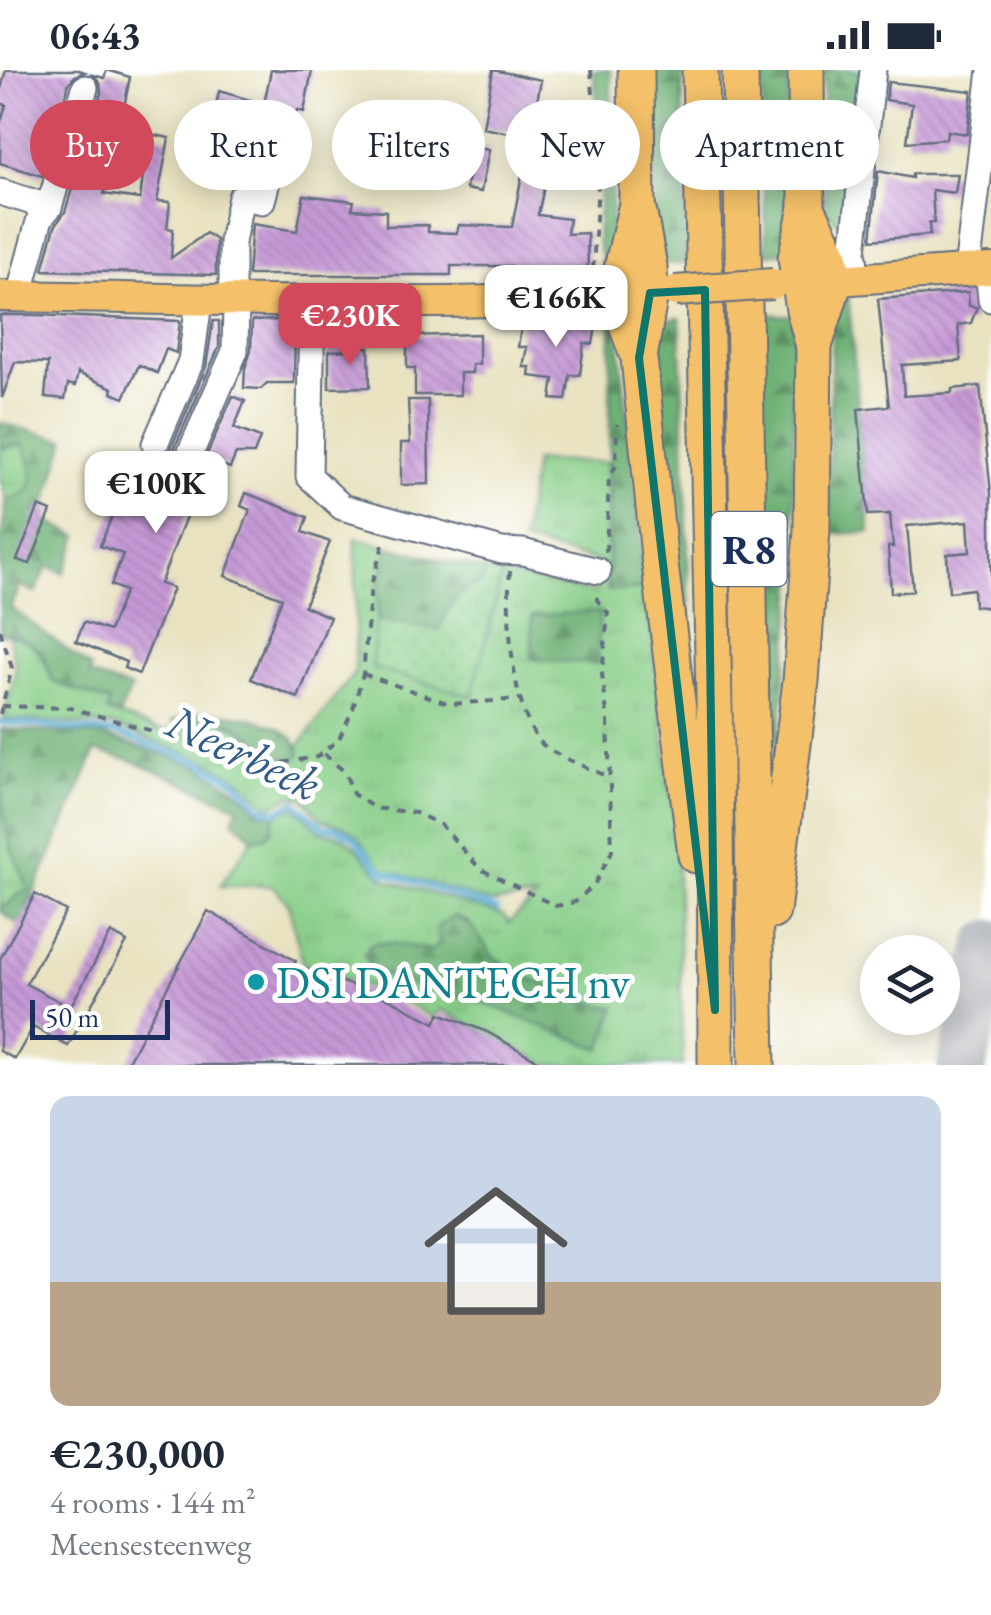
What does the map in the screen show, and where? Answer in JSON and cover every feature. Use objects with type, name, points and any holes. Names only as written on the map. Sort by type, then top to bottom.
[{"type":"highway","points":[[636,70],[633,294],[661,575],[715,1010]]},
{"type":"highway","name":"R8","points":[[700,70],[715,745],[716,1065]]},
{"type":"highway","name":"R8","points":[[740,70],[757,1065]]},
{"type":"highway","points":[[756,1027],[801,681],[812,530],[814,346],[786,284],[808,208],[806,70]]},
{"type":"highway","points":[[808,208],[846,280],[814,346]]},
{"type":"main road","points":[[9,296],[234,303],[501,301],[846,280],[984,277]]},
{"type":"lane","points":[[846,280],[853,252],[872,70]]},
{"type":"lane","points":[[984,277],[967,245],[991,70]]},
{"type":"lane","points":[[9,296],[40,218],[49,206],[85,88]]},
{"type":"lane","points":[[182,472],[235,351],[232,242],[241,197],[262,201],[265,190]]},
{"type":"lane","points":[[0,192],[49,206]]},
{"type":"lane","points":[[155,444],[191,361],[199,302]]},
{"type":"lane","points":[[312,302],[310,476],[342,507],[389,522],[598,571]]},
{"type":"path","points":[[591,70],[599,166],[633,294]]},
{"type":"path","points":[[324,754],[345,772],[353,794],[374,808],[416,814],[441,825],[480,868],[556,906],[575,902],[594,885],[612,851],[602,674],[608,613],[597,600],[598,571],[606,557],[609,477],[616,466],[617,416]]},
{"type":"path","points":[[2,706],[71,708],[209,747],[282,762],[300,762],[324,754],[347,726],[363,674],[371,585],[389,522]]},
{"type":"path","points":[[511,552],[509,615],[527,722],[543,745],[610,778]]},
{"type":"path","points":[[0,630],[12,668],[0,714]]},
{"type":"path","points":[[363,674],[450,704],[522,699]]},
{"type":"highlighted area","points":[[705,290],[715,1010],[639,358],[650,293]]},
{"type":"green space","points":[[593,70],[611,70],[611,100],[597,100]]},
{"type":"green space","points":[[652,70],[682,70],[683,100],[660,100],[660,190],[684,190],[686,264],[664,263],[656,246]]},
{"type":"green space","points":[[762,70],[789,70],[789,100],[763,100]]},
{"type":"green space","points":[[823,70],[865,70],[862,100],[823,100]]},
{"type":"green space","points":[[600,190],[612,190],[612,263],[603,263],[597,241]]},
{"type":"green space","points":[[765,190],[788,190],[787,252],[766,254]]},
{"type":"green space","points":[[825,190],[852,190],[849,217],[838,223],[825,212]]},
{"type":"green space","points":[[848,295],[870,532],[828,534],[832,314]]},
{"type":"green space","points":[[757,314],[794,316],[794,586],[775,775]]},
{"type":"green space","points":[[680,318],[694,747],[655,418],[656,322]]},
{"type":"green space","points":[[611,325],[618,330],[646,589],[608,591]]},
{"type":"green space","points":[[0,423],[66,440],[41,519],[79,536],[64,573],[47,566],[36,593],[20,585],[11,608],[92,669],[89,675],[131,689],[119,715],[107,712],[109,702],[53,682],[36,648],[0,633],[0,544],[7,500],[26,491],[32,471],[21,444],[0,449]]},
{"type":"green space","points":[[21,444],[30,463],[31,482],[24,495],[7,500],[0,480],[0,449]]},
{"type":"green space","points":[[534,461],[607,462],[608,590],[646,589],[676,835],[683,1065],[548,1065],[440,1009],[434,1018],[398,998],[303,964],[288,903],[273,886],[220,886],[253,838],[265,837],[275,816],[291,807],[324,832],[344,838],[388,880],[504,916],[509,923],[536,898],[491,903],[383,869],[357,836],[321,819],[305,799],[292,795],[270,807],[241,781],[211,763],[115,726],[4,719],[16,667],[9,635],[33,645],[53,682],[109,702],[108,712],[161,731],[218,719],[282,760],[300,754],[299,746],[355,672],[356,538],[389,547],[378,586],[481,584],[484,570],[596,593],[603,563],[522,542]],"holes":[[[468,921],[493,957],[537,982],[607,1009],[601,1048],[479,1001],[392,979],[378,942],[431,951],[440,943],[438,936]]]},
{"type":"green space","points":[[389,547],[484,570],[481,584],[459,595],[440,630],[377,620],[378,586]]},
{"type":"green space","points":[[484,570],[502,575],[472,696],[371,668],[377,620],[439,630],[459,595],[481,584]]},
{"type":"green space","points":[[600,611],[597,664],[532,659],[532,616]]},
{"type":"green space","points":[[200,713],[227,714],[274,726],[296,742],[300,754],[295,760],[274,754],[228,722],[207,721],[177,730],[172,721]]},
{"type":"green space","points":[[1,729],[100,735],[200,767],[237,790],[261,812],[275,816],[272,829],[265,837],[253,838],[233,819],[239,807],[133,761],[96,751],[20,925],[0,911],[0,905],[7,906],[20,892],[28,891],[5,821]]},
{"type":"green space","points":[[0,784],[11,848],[24,871],[29,892],[14,897],[7,907],[0,905]]},
{"type":"green space","points":[[454,916],[472,927],[491,955],[513,970],[572,996],[616,1007],[601,1049],[479,1001],[392,979],[370,966],[364,954],[370,944],[391,943],[431,950],[440,943],[437,927]]},
{"type":"building","points":[[6,70],[85,72],[69,83],[64,100],[30,100],[30,172],[0,163],[0,124],[6,105],[0,103]]},
{"type":"building","points":[[107,70],[130,77],[125,100],[99,100],[100,83],[93,75],[104,78]]},
{"type":"building","points":[[271,70],[312,70],[306,100],[265,100]]},
{"type":"building","points":[[493,70],[541,80],[537,100],[505,100],[505,132],[485,128]]},
{"type":"building","points":[[888,82],[972,91],[967,134],[947,131],[946,139],[907,142],[912,104],[886,100]]},
{"type":"building","points":[[219,91],[250,100],[217,100]]},
{"type":"building","points":[[154,135],[169,138],[157,201],[170,202],[167,228],[173,229],[171,258],[206,233],[216,240],[216,275],[43,270],[55,226],[65,212],[72,190],[105,190],[104,194],[140,199],[141,190],[154,190]]},
{"type":"building","points":[[879,171],[912,178],[912,174],[958,174],[955,193],[932,190],[934,223],[929,223],[930,235],[871,240]]},
{"type":"building","points":[[519,190],[543,190],[538,215],[569,219],[567,234],[587,233],[588,271],[512,273],[512,266],[451,266],[451,275],[248,275],[252,224],[297,231],[304,195],[354,201],[352,209],[386,211],[386,226],[428,225],[428,232],[457,233],[459,225],[512,227]]},
{"type":"building","points":[[968,292],[969,306],[977,307],[971,323],[958,325],[961,361],[902,365],[904,396],[952,393],[952,389],[980,386],[991,493],[991,608],[974,606],[973,589],[949,592],[947,554],[970,552],[968,521],[907,526],[913,591],[891,593],[890,514],[868,515],[858,409],[889,406],[878,299]]},
{"type":"building","points":[[0,315],[180,321],[176,353],[166,349],[157,373],[139,365],[124,398],[112,393],[113,388],[78,373],[75,386],[68,384],[65,399],[45,397],[48,363],[15,362],[2,398]]},
{"type":"building","points":[[597,319],[593,344],[584,343],[580,375],[570,375],[566,400],[551,399],[554,379],[529,376],[530,367],[523,367],[527,347],[518,347],[522,321]]},
{"type":"building","points":[[213,321],[219,321],[219,347],[167,465],[168,481],[183,488],[196,479],[233,396],[245,401],[234,428],[260,438],[254,454],[236,454],[230,468],[220,464],[215,475],[200,480],[160,584],[173,588],[139,674],[124,668],[126,662],[76,641],[84,622],[109,631],[125,591],[111,585],[123,554],[100,546],[116,506],[96,500],[103,480],[143,497],[161,459],[170,450],[206,367]]},
{"type":"building","points":[[252,321],[295,321],[294,383],[244,388]]},
{"type":"building","points":[[479,334],[479,364],[472,364],[472,373],[460,373],[460,395],[415,395],[415,368],[407,368],[407,336]]},
{"type":"building","points":[[369,347],[370,387],[329,388],[329,351]]},
{"type":"building","points":[[408,400],[428,400],[429,484],[401,485],[401,443],[410,443]]},
{"type":"building","points":[[246,493],[308,517],[303,532],[330,542],[304,606],[330,617],[298,698],[251,679],[282,598],[225,576],[250,510],[241,506]]},
{"type":"building","points":[[39,506],[51,511],[30,564],[17,560]]},
{"type":"building","points":[[35,894],[66,911],[26,984],[70,1007],[111,933],[127,942],[68,1046],[33,1027],[15,1059],[0,1051],[0,959]]},
{"type":"building","name":"DSI DANTECH nv","points":[[208,911],[296,961],[294,965],[390,999],[435,1023],[440,1013],[487,1032],[546,1065],[126,1065]]},
{"type":"waterway","name":"Neerbeek","points":[[0,722],[116,733],[202,763],[235,781],[268,810],[277,811],[295,802],[323,827],[353,837],[382,871],[497,910]]},
{"type":"taxiway","points":[[962,1065],[991,945]]},
{"type":"place","name":"DSI DANTECH nv","points":[[256,982]]}]
